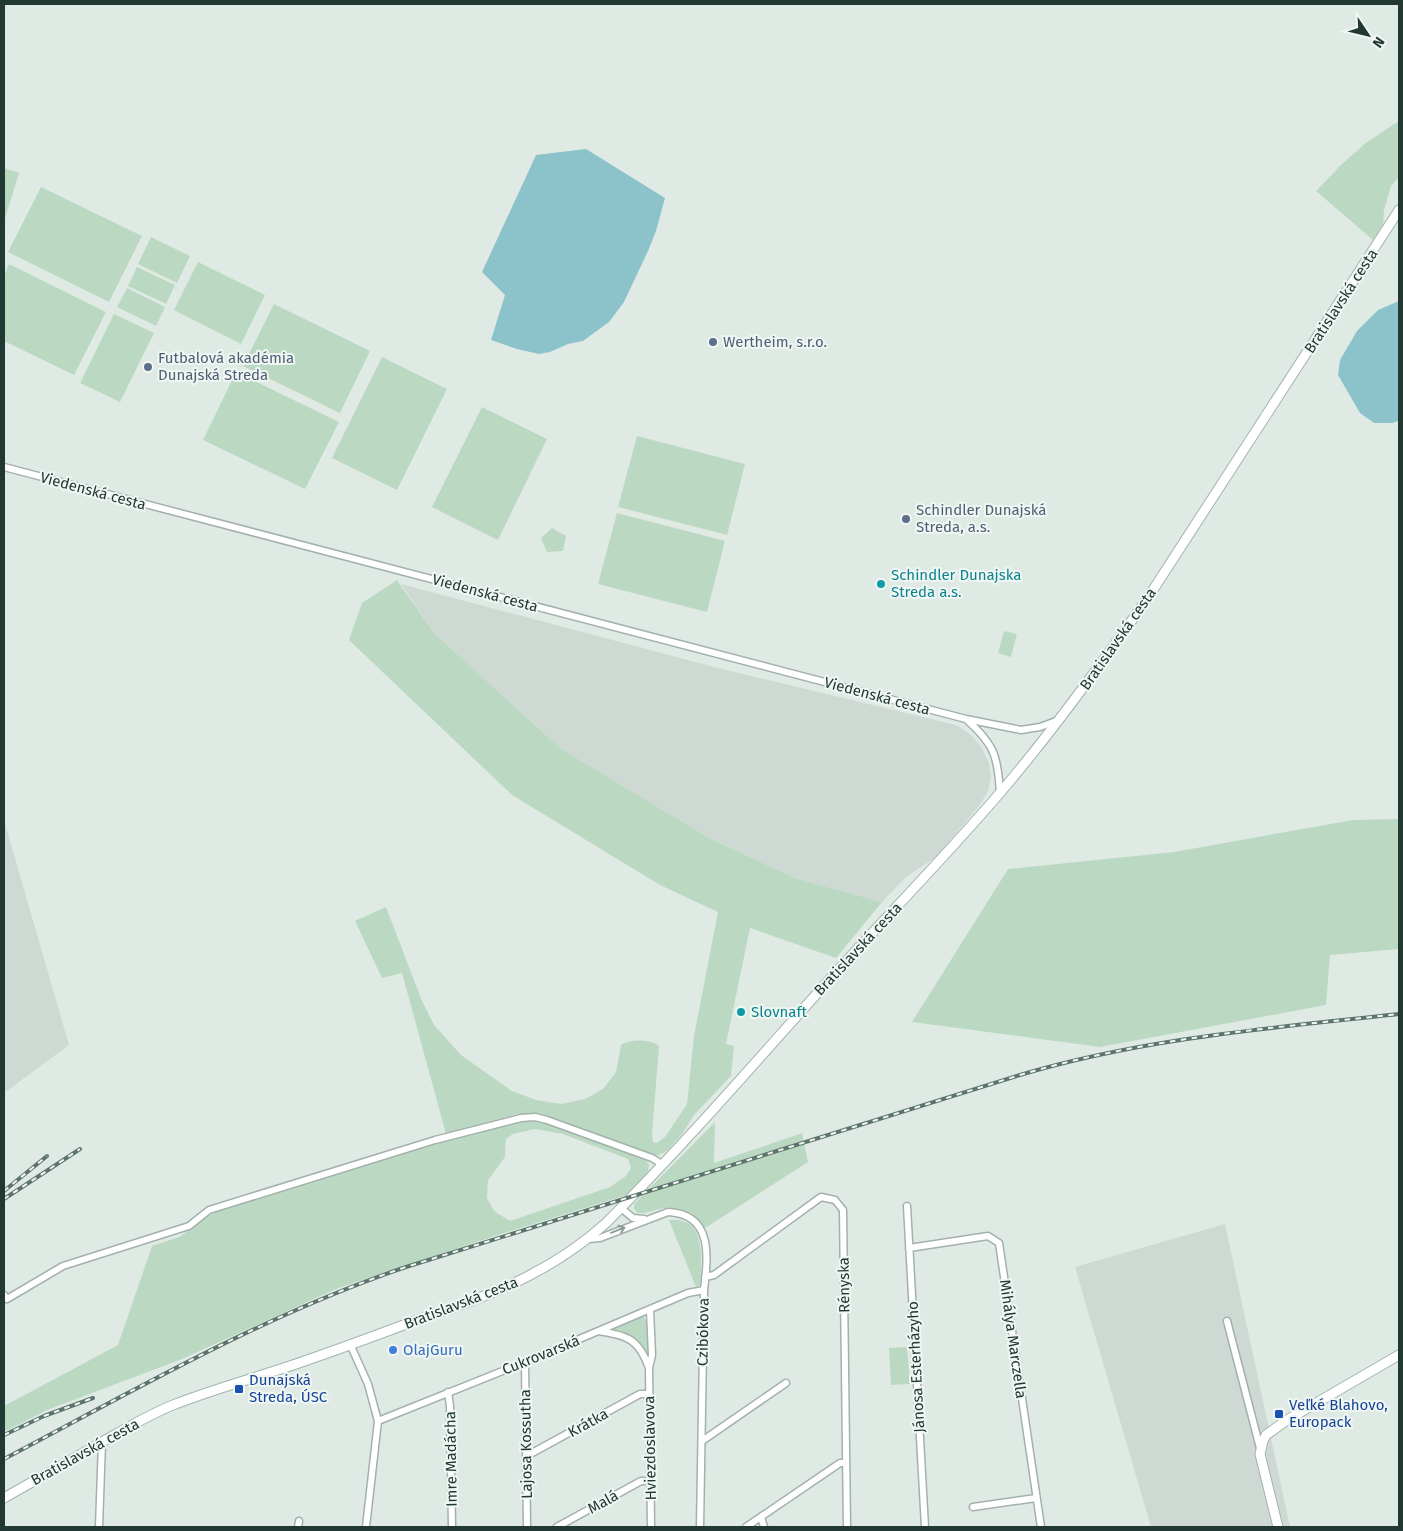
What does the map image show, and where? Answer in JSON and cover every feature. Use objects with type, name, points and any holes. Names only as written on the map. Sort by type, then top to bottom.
[{"type":"street","name":"Bratislavská cesta","points":[[4,1498],[133,1424],[174,1405],[241,1381],[312,1359],[485,1297],[536,1273],[589,1239],[662,1164],[1000,794],[1060,719],[1151,593],[1399,210]]},
{"type":"street","name":"Viedenská cesta","points":[[4,468],[966,719],[1021,730],[1060,719]]},
{"type":"street","name":"Viedenská cesta","points":[[966,719],[984,736],[994,752],[1000,794]]},
{"type":"street","points":[[4,1295],[7,1299],[63,1266],[189,1226],[208,1210],[234,1201],[435,1140],[521,1118],[535,1117],[554,1122],[652,1158],[662,1164]]},
{"type":"street","name":"Rényska","points":[[705,1277],[714,1275],[821,1197],[835,1200],[843,1210],[847,1527]]},
{"type":"street","name":"Jánosa Esterházyho","points":[[907,1206],[925,1527]]},
{"type":"street","points":[[621,1208],[633,1218],[646,1219]]},
{"type":"street","name":"Czibókova","points":[[589,1239],[600,1238],[661,1214],[676,1212],[691,1218],[699,1224],[704,1233],[705,1277],[700,1527]]},
{"type":"street","name":"Mihálya Marczella","points":[[909,1248],[988,1236],[999,1243],[1041,1527]]},
{"type":"street","name":"Cukrovarská","points":[[378,1421],[525,1362],[688,1293],[704,1290]]},
{"type":"street","name":"Hviezdoslavova","points":[[650,1310],[652,1355],[649,1368],[651,1527]]},
{"type":"street","points":[[1227,1321],[1261,1449],[1262,1461],[1278,1527]]},
{"type":"street","name":"Hviezdoslavova","points":[[596,1331],[610,1332],[630,1340],[640,1348],[649,1368]]},
{"type":"street","points":[[350,1344],[368,1384],[378,1421],[366,1527]]},
{"type":"street","points":[[1261,1449],[1263,1441],[1272,1430],[1399,1354]]},
{"type":"street","name":"Lajosa Kossutha","points":[[525,1362],[527,1527]]},
{"type":"street","points":[[702,1441],[786,1383]]},
{"type":"street","name":"Imre Madácha","points":[[448,1392],[450,1406],[452,1527]]},
{"type":"street","name":"Krátka","points":[[527,1454],[640,1394],[649,1394]]},
{"type":"street","points":[[100,1527],[102,1442]]},
{"type":"street","points":[[746,1527],[840,1463],[846,1463]]},
{"type":"street","name":"Malá","points":[[557,1527],[642,1481],[650,1481]]},
{"type":"street","points":[[973,1507],[1036,1498]]},
{"type":"street","points":[[761,1517],[764,1527]]},
{"type":"shaded area","points":[[401,584],[714,667],[956,725],[970,734],[982,748],[989,763],[991,778],[988,791],[979,806],[935,858],[907,876],[882,902],[795,878],[711,839],[560,748],[434,633]]},
{"type":"shaded area","points":[[4,820],[69,1045],[4,1093]]},
{"type":"shaded area","points":[[1225,1224],[1290,1527],[1151,1527],[1075,1267]]},
{"type":"green space","points":[[1399,121],[1399,177],[1391,186],[1384,210],[1383,224],[1373,240],[1316,191],[1367,142]]},
{"type":"green space","points":[[4,168],[19,173],[4,222]]},
{"type":"green space","points":[[41,187],[142,236],[109,302],[8,252]]},
{"type":"green space","points":[[151,237],[190,256],[177,283],[138,264]]},
{"type":"green space","points":[[198,262],[265,295],[241,344],[174,310]]},
{"type":"green space","points":[[9,264],[106,312],[74,375],[4,341],[4,276]]},
{"type":"green space","points":[[137,267],[175,285],[166,304],[128,286]]},
{"type":"green space","points":[[127,288],[165,307],[156,326],[117,307]]},
{"type":"green space","points":[[274,304],[370,351],[340,413],[243,366]]},
{"type":"green space","points":[[114,314],[154,333],[120,402],[80,383]]},
{"type":"green space","points":[[382,357],[447,389],[397,490],[332,458]]},
{"type":"green space","points":[[236,372],[339,422],[305,489],[203,440]]},
{"type":"green space","points":[[482,407],[547,439],[498,540],[432,507]]},
{"type":"green space","points":[[637,436],[745,464],[727,535],[618,507]]},
{"type":"green space","points":[[617,513],[725,541],[707,612],[598,584]]},
{"type":"green space","points":[[552,528],[566,536],[563,551],[547,552],[541,538]]},
{"type":"green space","points":[[397,580],[434,633],[560,748],[711,839],[795,878],[882,902],[836,958],[750,928],[726,1044],[734,1046],[731,1076],[694,1115],[682,1134],[667,1151],[656,1156],[550,1117],[535,1114],[517,1114],[446,1134],[402,973],[382,978],[355,921],[386,907],[422,1001],[434,1025],[461,1055],[512,1091],[536,1100],[561,1104],[585,1099],[603,1089],[616,1072],[621,1045],[640,1041],[651,1042],[659,1046],[652,1134],[653,1142],[657,1143],[665,1137],[687,1104],[694,1036],[718,912],[660,885],[512,795],[349,640],[362,603]]},
{"type":"green space","points":[[1004,631],[1017,634],[1011,657],[998,653]]},
{"type":"green space","points":[[1399,819],[1399,949],[1330,955],[1326,1005],[1100,1047],[912,1022],[1008,869],[1174,852],[1353,820]]},
{"type":"green space","points":[[528,1121],[547,1123],[645,1159],[649,1165],[648,1173],[627,1195],[504,1233],[336,1289],[182,1359],[47,1410],[4,1432],[4,1406],[118,1345],[152,1246],[179,1237],[225,1205],[508,1123]],"holes":[[[535,1129],[563,1134],[628,1159],[631,1168],[626,1176],[610,1187],[510,1221],[494,1211],[487,1198],[488,1180],[505,1157],[506,1139],[513,1134]]]},
{"type":"green space","points":[[715,1122],[714,1163],[802,1133],[808,1162],[705,1228],[693,1215],[676,1208],[664,1208],[637,1213],[634,1209],[634,1204]]},
{"type":"green space","points":[[669,1220],[686,1222],[696,1231],[701,1253],[701,1276],[700,1285],[696,1287]]},
{"type":"green space","points":[[642,1315],[648,1323],[648,1353],[632,1338],[606,1329]]},
{"type":"green space","points":[[907,1347],[910,1384],[891,1385],[889,1348]]},
{"type":"water","points":[[586,149],[665,198],[656,231],[624,302],[609,322],[583,341],[568,344],[550,352],[539,354],[491,340],[505,295],[482,272],[536,155]]},
{"type":"water","points":[[1399,301],[1399,421],[1374,423],[1360,413],[1338,375],[1340,360],[1357,331],[1378,310]]},
{"type":"railway","points":[[4,1459],[201,1355],[251,1331],[353,1286],[406,1267],[1020,1075],[1067,1062],[1161,1043],[1208,1036],[1399,1014]]},
{"type":"railway","points":[[4,1199],[80,1149]]},
{"type":"railway","points":[[4,1191],[47,1156]]},
{"type":"railway","points":[[4,1435],[44,1416],[93,1398]]},
{"type":"place","name":"Wertheim, s.r.o.","points":[[713,342]]},
{"type":"place","name":"Futbalová akadémia Dunajská Streda","points":[[148,367]]},
{"type":"place","name":"Schindler Dunajská Streda, a.s.","points":[[906,519]]},
{"type":"place","name":"Schindler Dunajska Streda a.s.","points":[[881,584]]},
{"type":"place","name":"Slovnaft","points":[[741,1012]]},
{"type":"place","name":"OlajGuru","points":[[393,1350]]},
{"type":"place","name":"Dunajská Streda, ÚSC","points":[[239,1389]]},
{"type":"place","name":"Veľké Blahovo, Europack","points":[[1279,1414]]}]
